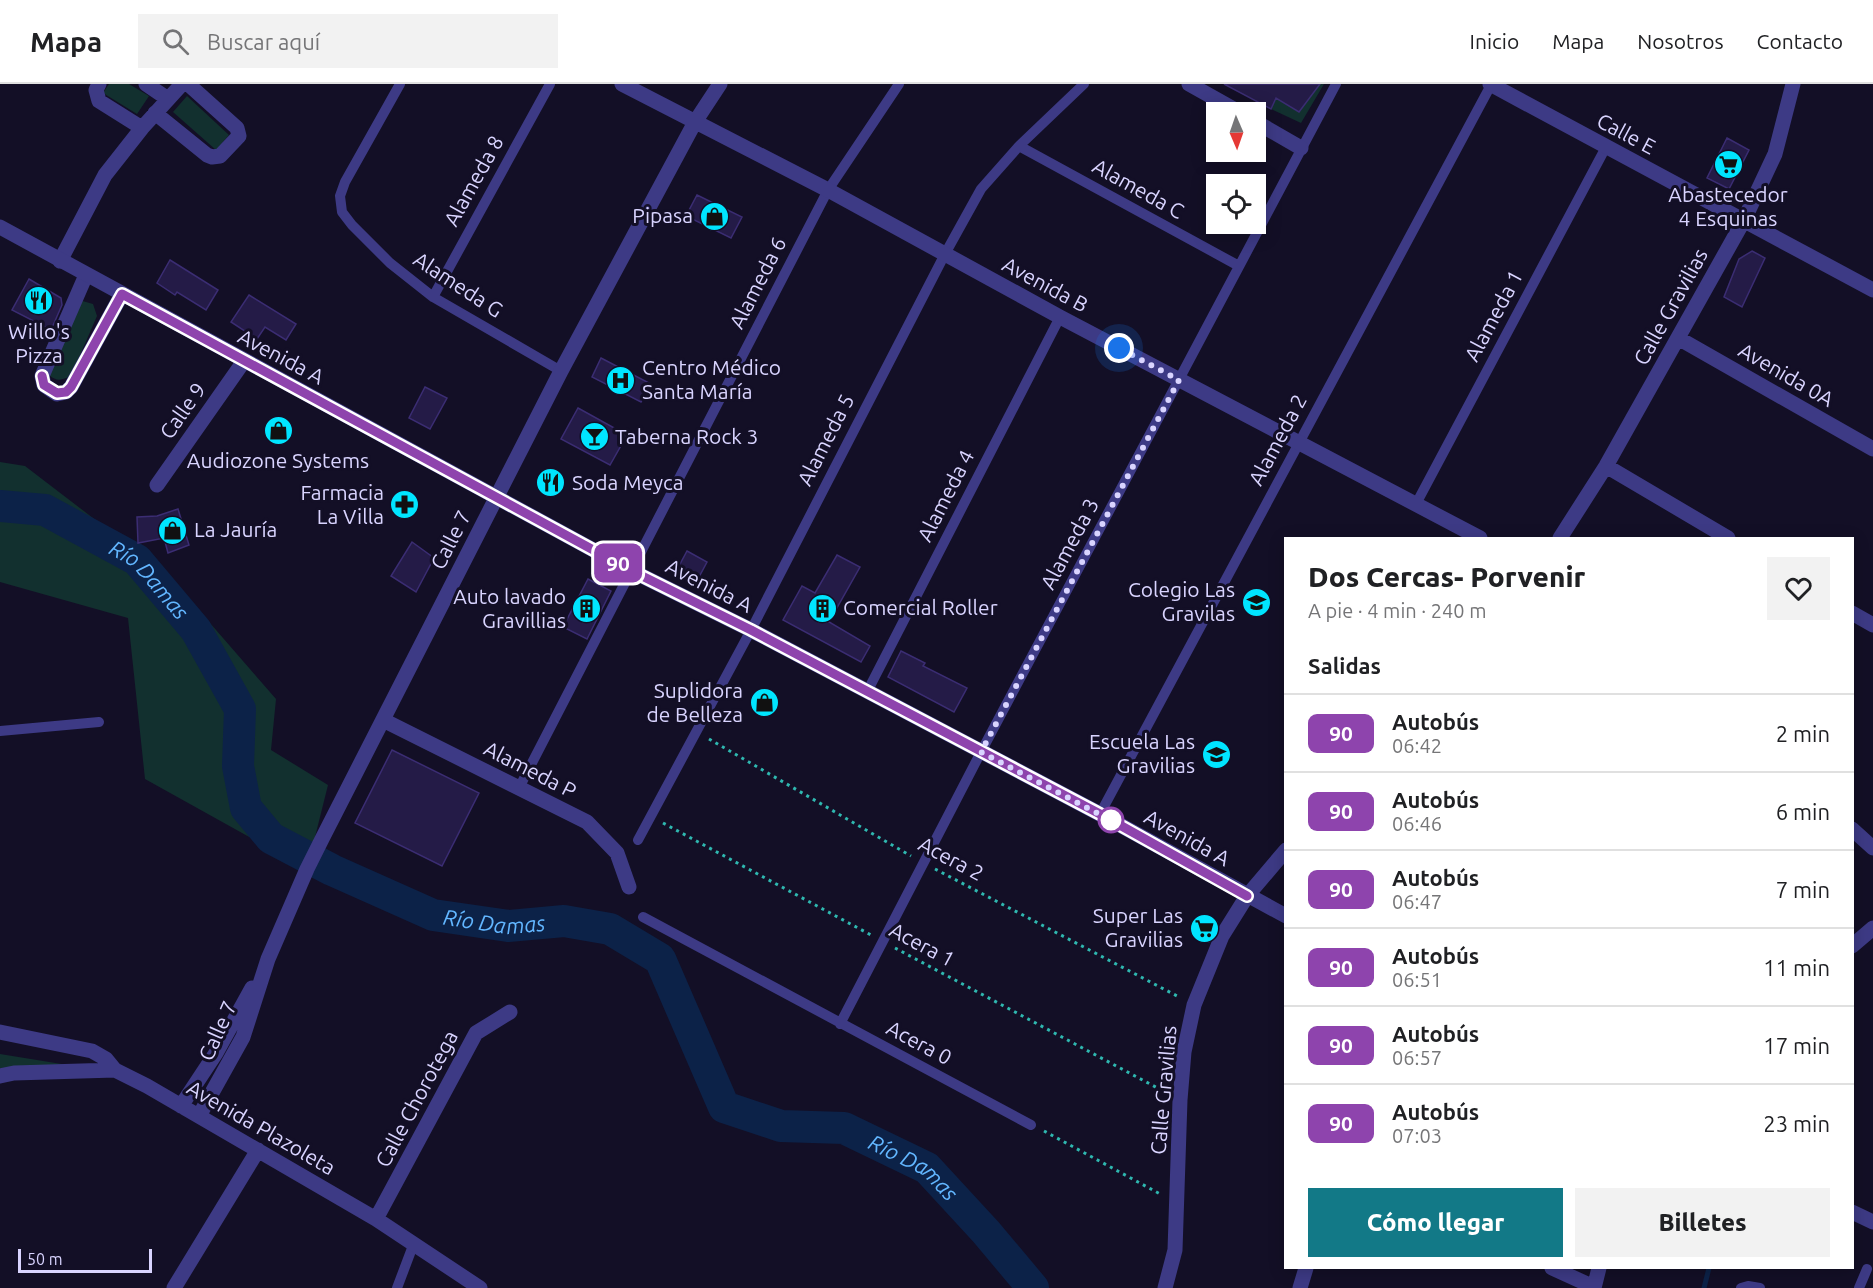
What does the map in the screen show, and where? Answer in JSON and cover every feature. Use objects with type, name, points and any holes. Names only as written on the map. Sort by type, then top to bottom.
[{"type":"street","points":[[99,84],[96,90],[99,101],[142,128]]},
{"type":"street","points":[[146,84],[168,99]]},
{"type":"street","points":[[60,261],[105,175],[142,128],[182,84]]},
{"type":"street","points":[[155,113],[207,155],[212,158],[220,156],[239,136],[237,128],[189,84]]},
{"type":"street","name":"Avenida B","points":[[622,84],[828,190],[1060,317],[1478,537]]},
{"type":"street","name":"Calle 7","points":[[181,1106],[216,1053],[268,959],[307,869],[496,496],[695,122],[720,84]]},
{"type":"street","points":[[1189,84],[1221,102]]},
{"type":"street","name":"Calle Gravilias","points":[[1561,537],[1606,466],[1744,220],[1774,154],[1793,84]]},
{"type":"street","name":"Calle E","points":[[1490,85],[1873,290]]},
{"type":"street","points":[[1266,128],[1301,148]]},
{"type":"street","name":"Avenida A","points":[[0,228],[632,571],[751,630],[1100,814],[1284,915]]},
{"type":"street","points":[[86,274],[42,376],[44,385],[57,393],[66,392],[71,387],[122,294]]},
{"type":"street","name":"Avenida 0A","points":[[1678,338],[1873,449]]},
{"type":"street","name":"Calle 9","points":[[157,485],[244,361]]},
{"type":"street","points":[[1606,466],[1726,537]]},
{"type":"street","points":[[1854,614],[1873,625]]},
{"type":"street","name":"Alameda P","points":[[383,720],[587,822],[617,853],[629,887]]},
{"type":"street","points":[[1854,831],[1873,848]]},
{"type":"street","name":"Calle Gravilias","points":[[1165,1288],[1175,1250],[1180,1100],[1184,1052],[1194,1005],[1222,936],[1247,896],[1284,852]]},
{"type":"street","points":[[1854,944],[1873,928]]},
{"type":"street","name":"Calle 7","points":[[199,1116],[243,1037],[268,959]]},
{"type":"street","name":"Calle Chorotega","points":[[376,1219],[476,1033],[510,1012]]},
{"type":"street","name":"Avenida Plazoleta","points":[[0,1032],[92,1051],[106,1059],[115,1070],[376,1219],[480,1288]]},
{"type":"street","points":[[0,1076],[115,1070]]},
{"type":"street","points":[[174,1288],[258,1150]]},
{"type":"street","points":[[1854,1213],[1873,1222]]},
{"type":"street","points":[[1300,1288],[1306,1269]]},
{"type":"street","points":[[1554,1269],[1594,1288],[1599,1269]]},
{"type":"lane","name":"Alameda G","points":[[400,84],[345,182],[340,196],[342,212],[390,263],[433,297],[561,371]]},
{"type":"lane","name":"Alameda 8","points":[[433,297],[550,84]]},
{"type":"lane","name":"Alameda 6","points":[[632,571],[828,190],[899,84]]},
{"type":"lane","name":"Alameda 5","points":[[638,840],[697,733],[945,254],[981,189],[1019,146],[1084,84]]},
{"type":"lane","name":"Alameda 3","points":[[840,1024],[981,752],[1336,84]]},
{"type":"lane","name":"Alameda 2","points":[[1100,814],[1490,85]]},
{"type":"lane","name":"Alameda C","points":[[1019,146],[1239,266]]},
{"type":"lane","name":"Alameda 1","points":[[1416,504],[1606,147]]},
{"type":"lane","name":"Alameda 4","points":[[867,692],[1060,317]]},
{"type":"lane","points":[[519,788],[616,597],[632,571]]},
{"type":"lane","points":[[0,731],[99,722]]},
{"type":"lane","name":"Acera 0","points":[[644,917],[1031,1125]]},
{"type":"lane","points":[[397,1288],[414,1243]]},
{"type":"lane","points":[[1859,1288],[1867,1269]]},
{"type":"lane","points":[[1741,1288],[1748,1286],[1760,1288]]},
{"type":"path","name":"Acera 2","points":[[697,733],[925,863],[1194,1005]]},
{"type":"path","name":"Acera 1","points":[[650,817],[1180,1100]]},
{"type":"path","points":[[1031,1125],[1176,1203]]},
{"type":"green space","points":[[109,84],[129,84],[149,96],[137,114],[103,93]]},
{"type":"green space","points":[[1320,84],[1324,84],[1301,123],[1271,109],[1276,98],[1299,112]]},
{"type":"green space","points":[[187,96],[229,135],[216,150],[173,112]]},
{"type":"green space","points":[[79,300],[93,304],[97,316],[71,376],[57,379],[49,375]]},
{"type":"green space","points":[[0,462],[25,466],[170,577],[276,699],[271,750],[328,785],[307,869],[145,779],[128,618],[0,582]]},
{"type":"green space","points":[[0,1054],[80,1067],[0,1068]]},
{"type":"building","points":[[1224,84],[1320,84],[1299,112],[1276,98],[1271,109],[1266,106],[1266,102],[1258,102]]},
{"type":"building","name":"Abastecedor 4 Esquinas","points":[[1727,138],[1749,150],[1729,189],[1707,178]]},
{"type":"building","name":"Pipasa","points":[[697,195],[742,217],[731,238],[686,216]]},
{"type":"building","points":[[1752,251],[1765,258],[1742,307],[1724,297],[1739,259]]},
{"type":"building","points":[[170,260],[218,290],[206,310],[177,292],[175,295],[157,283]]},
{"type":"building","name":"Willo's Pizza","points":[[29,279],[61,298],[62,305],[51,330],[12,310]]},
{"type":"building","points":[[249,295],[296,324],[286,340],[265,327],[257,339],[231,322]]},
{"type":"building","name":"Centro Médico Santa María","points":[[601,358],[651,384],[641,402],[592,377]]},
{"type":"building","points":[[425,387],[447,398],[430,429],[409,418]]},
{"type":"building","name":"Taberna Rock 3","points":[[578,408],[627,435],[610,465],[561,439]]},
{"type":"building","name":"Audiozone Systems","points":[[275,417],[291,426],[281,442],[265,433]]},
{"type":"building","name":"La Jauría","points":[[178,509],[189,545],[168,553],[164,538],[138,543],[137,517],[157,516]]},
{"type":"building","points":[[412,542],[434,558],[416,592],[391,576]]},
{"type":"building","points":[[687,551],[707,562],[699,577],[679,566]]},
{"type":"building","points":[[837,555],[860,567],[829,622],[870,646],[861,662],[783,620],[802,586],[815,593]]},
{"type":"building","name":"Auto lavado Gravillias","points":[[588,579],[611,591],[587,639],[563,627]]},
{"type":"building","points":[[901,651],[925,663],[923,666],[967,688],[954,712],[888,677]]},
{"type":"building","points":[[392,750],[479,793],[442,866],[355,823]]},
{"type":"building","name":"Super Las Gravilias","points":[[1204,916],[1217,922],[1209,942],[1195,935]]},
{"type":"waterway","name":"Río Damas","points":[[0,506],[45,510],[137,560],[196,630],[240,709],[238,766],[246,808],[271,838],[332,870],[433,915],[508,926],[564,921],[610,929],[660,959],[724,1107],[781,1126],[844,1128],[927,1168],[986,1232],[1033,1288]]},
{"type":"waterway","points":[[1704,1288],[1709,1269]]},
{"type":"bus line","name":"90","points":[[42,376],[44,385],[57,393],[66,392],[71,387],[122,294],[632,571],[751,630],[1100,814],[1247,896]]},
{"type":"place","name":"Abastecedor 4 Esquinas","points":[[1728,164]]},
{"type":"place","name":"Pipasa","points":[[714,216]]},
{"type":"place","name":"Willo's Pizza","points":[[39,301]]},
{"type":"place","name":"Centro Médico Santa María","points":[[621,380]]},
{"type":"place","name":"Audiozone Systems","points":[[278,430]]},
{"type":"place","name":"Taberna Rock 3","points":[[594,437]]},
{"type":"place","name":"Soda Meyca","points":[[551,483]]},
{"type":"place","name":"Farmacia La Villa","points":[[405,505]]},
{"type":"place","name":"La Jauría","points":[[173,530]]},
{"type":"place","name":"Colegio Las Gravilas","points":[[1256,602]]},
{"type":"place","name":"Comercial Roller","points":[[822,608]]},
{"type":"place","name":"Auto lavado Gravillias","points":[[587,609]]},
{"type":"place","name":"Suplidora de Belleza","points":[[764,703]]},
{"type":"place","name":"Escuela Las Gravilias","points":[[1216,754]]},
{"type":"place","name":"Super Las Gravilias","points":[[1204,928]]},
{"type":"route","points":[[1111,820],[1118,824],[981,752],[1179,380],[1119,348]]}]
